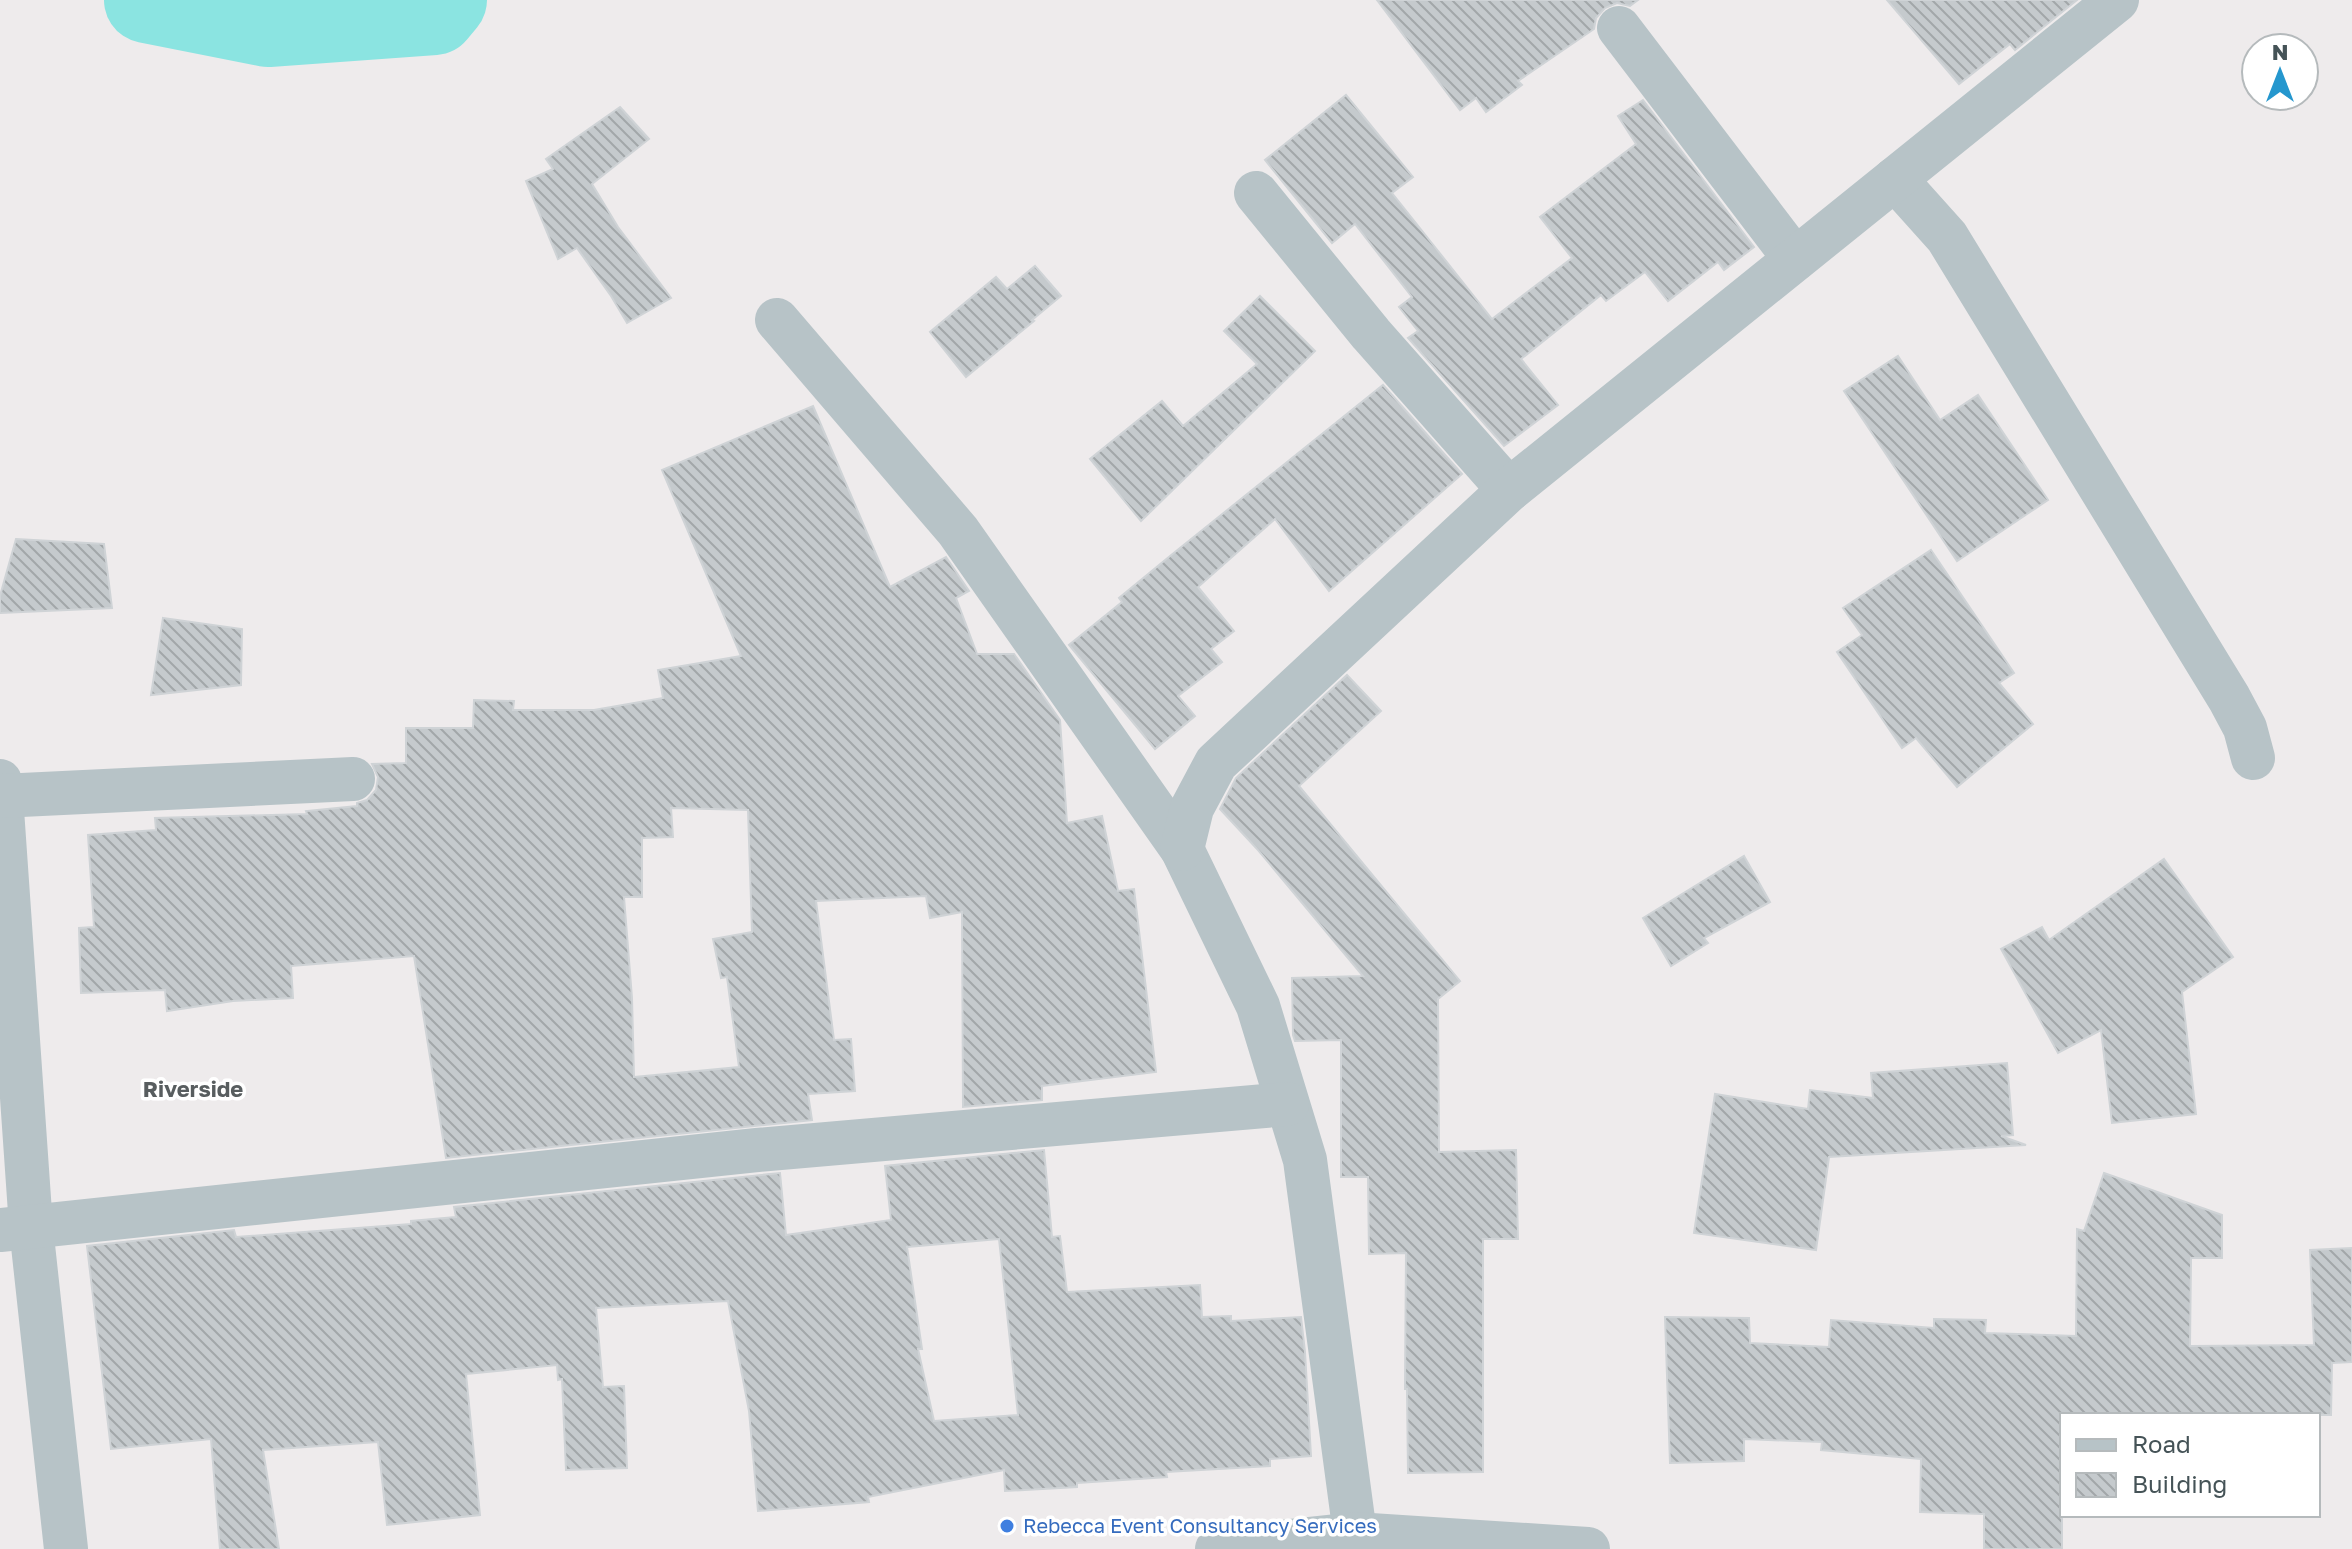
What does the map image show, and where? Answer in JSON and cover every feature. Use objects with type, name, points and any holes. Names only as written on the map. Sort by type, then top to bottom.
[{"type":"street","points":[[1182,849],[1192,808],[1216,763],[1509,490],[1895,179],[2088,9]]},
{"type":"street","points":[[1619,28],[1795,259]]},
{"type":"street","points":[[1895,179],[1947,237],[2229,698],[2245,728],[2253,758]]},
{"type":"street","points":[[1256,193],[1371,334],[1509,490]]},
{"type":"street","points":[[777,320],[958,531],[1182,849],[1258,1006],[1305,1160],[1356,1541]]},
{"type":"street","points":[[66,1549],[15,1229],[1,791],[353,779]]},
{"type":"street","points":[[15,1229],[757,1150],[1287,1104]]},
{"type":"street","points":[[1217,1549],[1356,1541],[1588,1549]]},
{"type":"building","points":[[1377,0],[1638,0],[1630,6],[1617,3],[1605,8],[1596,18],[1594,29],[1518,81],[1522,85],[1486,112],[1476,98],[1460,110]]},
{"type":"building","points":[[1887,0],[2077,0],[2015,50],[2010,44],[1959,84]]},
{"type":"building","points":[[1346,95],[1413,177],[1392,193],[1492,319],[1572,258],[1540,217],[1636,144],[1618,116],[1643,100],[1754,247],[1724,270],[1718,262],[1668,301],[1645,272],[1606,301],[1601,295],[1521,359],[1558,405],[1504,446],[1408,338],[1418,331],[1399,307],[1412,297],[1355,224],[1332,243],[1265,160]]},
{"type":"building","points":[[620,107],[649,139],[592,184],[618,227],[671,298],[627,323],[577,248],[558,259],[526,181],[553,169],[546,159]]},
{"type":"building","points":[[1035,266],[1061,296],[966,377],[930,332],[996,277],[1007,289]]},
{"type":"building","points":[[1260,296],[1315,351],[1141,521],[1090,459],[1162,401],[1183,426],[1257,364],[1224,331]]},
{"type":"building","points":[[1898,356],[1940,420],[1978,395],[2048,500],[1957,561],[1844,391]]},
{"type":"building","points":[[1383,385],[1462,474],[1329,591],[1275,519],[1198,587],[1234,631],[1211,649],[1222,662],[1178,696],[1195,716],[1155,749],[1069,645],[1122,602],[1119,598]]},
{"type":"building","points":[[813,406],[890,587],[946,557],[969,591],[956,598],[977,654],[1014,654],[1060,720],[1067,823],[1102,816],[1118,891],[1134,889],[1156,1072],[1042,1086],[1042,1100],[963,1107],[962,912],[930,918],[926,896],[816,901],[834,1040],[851,1039],[855,1091],[808,1094],[812,1120],[446,1158],[414,956],[291,966],[293,998],[233,1001],[167,1011],[165,990],[81,993],[79,928],[94,927],[88,835],[156,830],[155,818],[307,814],[306,811],[357,806],[376,790],[378,777],[372,764],[406,763],[406,728],[473,728],[474,700],[514,701],[513,710],[594,710],[663,698],[658,670],[741,656],[662,470]],"holes":[[[671,808],[748,810],[752,932],[713,939],[721,978],[727,977],[739,1067],[634,1077],[624,897],[642,897],[642,838],[673,837]]]},
{"type":"building","points":[[16,539],[104,544],[112,608],[0,613],[0,596]]},
{"type":"building","points":[[1931,550],[2014,673],[1999,683],[2033,724],[1957,787],[1916,738],[1902,748],[1837,652],[1862,635],[1843,608]]},
{"type":"building","points":[[163,618],[242,629],[241,685],[151,695]]},
{"type":"building","points":[[1347,675],[1381,711],[1299,786],[1460,981],[1438,999],[1439,1152],[1516,1150],[1518,1239],[1483,1239],[1483,1472],[1408,1473],[1406,1253],[1369,1254],[1368,1177],[1341,1177],[1341,1040],[1295,1041],[1293,1035],[1292,978],[1363,976],[1220,809],[1236,778]]},
{"type":"building","points":[[1744,856],[1770,902],[1704,938],[1708,943],[1671,966],[1643,918]]},
{"type":"building","points":[[2164,859],[2233,957],[2182,992],[2196,1114],[2112,1123],[2101,1030],[2058,1053],[2001,949],[2042,927],[2049,940]]},
{"type":"building","points":[[2007,1063],[2013,1135],[2001,1136],[2026,1145],[1829,1157],[1816,1250],[1694,1233],[1715,1094],[1808,1109],[1810,1090],[1873,1098],[1871,1073]]},
{"type":"building","points":[[1044,1150],[1052,1237],[1060,1236],[1067,1292],[1200,1285],[1202,1317],[1231,1316],[1231,1321],[1301,1317],[1311,1456],[1270,1459],[1270,1466],[1166,1472],[1167,1477],[1005,1491],[1004,1470],[868,1497],[869,1502],[758,1511],[749,1411],[728,1301],[596,1308],[603,1387],[624,1386],[627,1468],[566,1470],[562,1379],[558,1380],[557,1365],[466,1374],[480,1515],[387,1525],[378,1442],[263,1450],[279,1549],[220,1549],[211,1439],[111,1449],[87,1246],[234,1230],[236,1237],[411,1224],[411,1221],[456,1217],[454,1207],[780,1173],[786,1235],[891,1220],[885,1166]],"holes":[[[999,1239],[1018,1415],[934,1421],[918,1349],[922,1349],[907,1247]]]},
{"type":"building","points":[[2104,1173],[2222,1215],[2222,1258],[2191,1258],[2190,1346],[2314,1345],[2310,1250],[2352,1248],[2352,1362],[2332,1363],[2331,1415],[2060,1413],[2062,1549],[1984,1549],[1984,1514],[1920,1512],[1921,1459],[1821,1450],[1822,1442],[1744,1439],[1744,1461],[1670,1463],[1665,1317],[1749,1318],[1750,1343],[1829,1347],[1831,1320],[1934,1328],[1934,1319],[1986,1320],[1985,1333],[2076,1336],[2077,1229],[2084,1231]]},
{"type":"waterway","points":[[147,0],[268,24],[434,12],[444,0]]},
{"type":"place","name":"Rebecca Event Consultancy Services","points":[[1007,1526]]},
{"type":"district","name":"Riverside","points":[[193,1089]]}]
